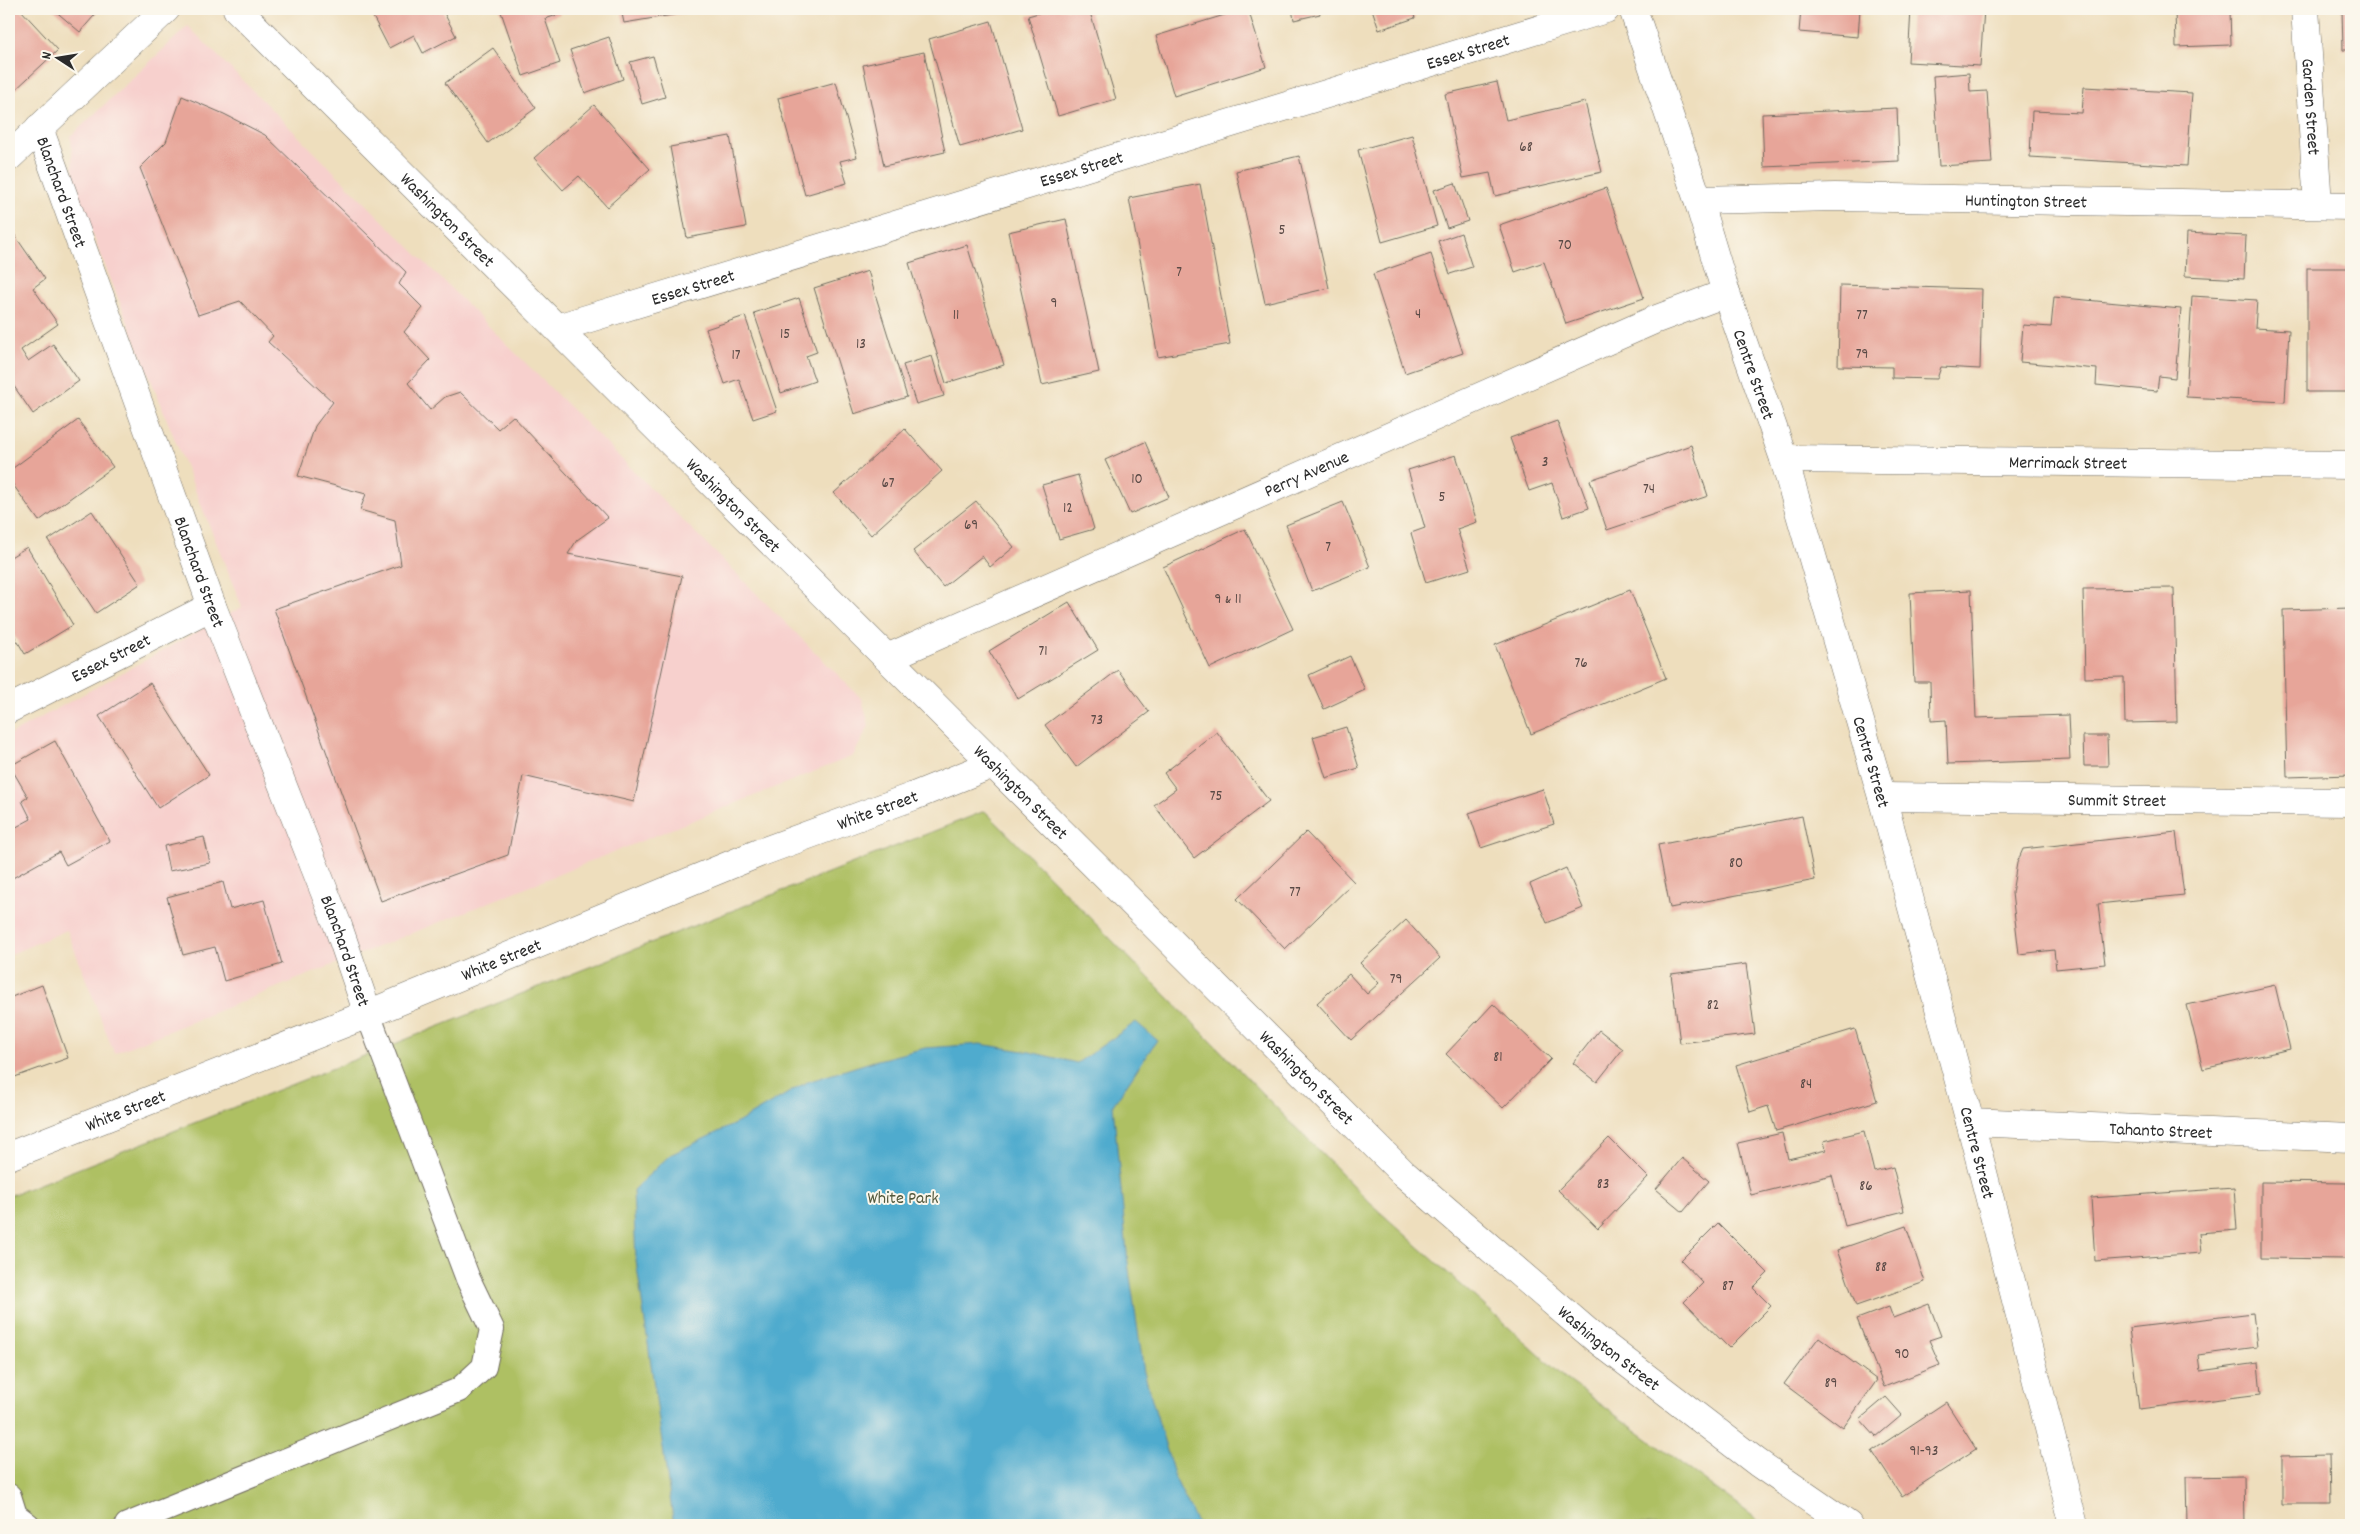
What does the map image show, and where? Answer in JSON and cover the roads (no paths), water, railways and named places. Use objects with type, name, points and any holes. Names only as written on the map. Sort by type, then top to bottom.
[{"type":"street","points":[[9,157],[166,9]]},
{"type":"street","name":"Washington Street","points":[[237,9],[1403,1173],[1596,1339],[1758,1462],[1848,1525]]},
{"type":"street","name":"Essex Street","points":[[557,328],[1606,9]]},
{"type":"street","name":"Centre Street","points":[[1633,9],[1698,200],[1726,293],[1784,459],[1882,797],[1970,1122],[2074,1525]]},
{"type":"street","name":"Garden Street","points":[[2305,9],[2318,205]]},
{"type":"street","name":"Blanchard Street","points":[[39,128],[212,606],[338,926],[368,1014]]},
{"type":"street","name":"Huntington Street","points":[[1698,200],[1835,197],[2351,206]]},
{"type":"street","name":"Perry Avenue","points":[[887,658],[1654,320],[1726,293]]},
{"type":"street","name":"Merrimack Street","points":[[1784,459],[2351,465]]},
{"type":"street","name":"Essex Street","points":[[9,709],[212,606]]},
{"type":"street","name":"White Street","points":[[9,1156],[368,1014],[759,852],[914,796],[994,764]]},
{"type":"street","name":"Summit Street","points":[[1882,797],[2351,802]]},
{"type":"street","name":"Tahanto Street","points":[[1970,1122],[2351,1138]]},
{"type":"lane","points":[[128,1525],[459,1390],[484,1367],[492,1329],[468,1279],[368,1014]]},
{"type":"lane","points":[[9,1496],[15,1514],[28,1525]]},
{"type":"water","points":[[1136,1022],[1157,1040],[1113,1105],[1128,1263],[1144,1372],[1175,1478],[1198,1525],[674,1525],[636,1260],[633,1190],[670,1155],[739,1122],[807,1082],[874,1061],[925,1048],[980,1044],[1030,1052],[1077,1063]]},
{"type":"park label","name":"White Park","points":[[903,1197]]}]
